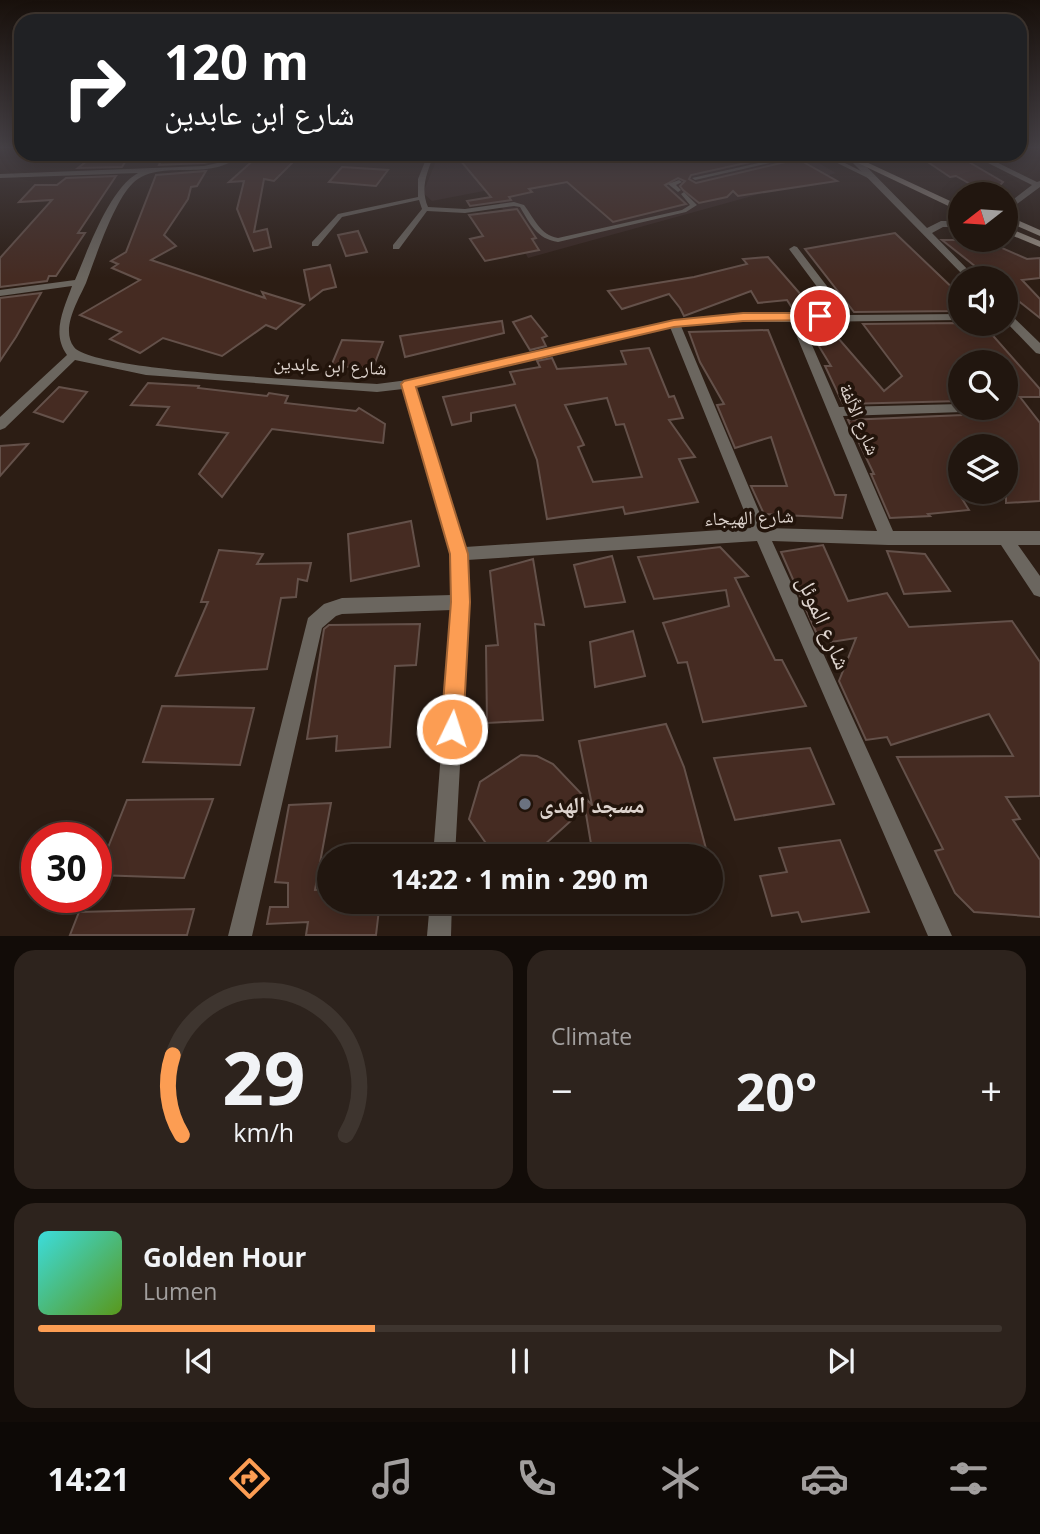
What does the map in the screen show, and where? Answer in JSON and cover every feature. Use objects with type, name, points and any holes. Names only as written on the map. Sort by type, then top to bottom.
[{"type":"main road","points":[[925,191],[948,202]]},
{"type":"main road","points":[[1018,223],[1040,233]]},
{"type":"main road","points":[[1018,235],[1040,244]]},
{"type":"street","points":[[0,425],[74,355],[66,345],[64,332],[68,312],[90,254],[124,191]]},
{"type":"street","points":[[885,191],[959,266]]},
{"type":"street","points":[[927,233],[942,224],[948,224]]},
{"type":"street","points":[[794,249],[845,317]]},
{"type":"street","points":[[0,293],[81,282]]},
{"type":"street","name":"شارع ابن عابدين","points":[[74,355],[94,363],[146,371],[365,387],[408,384],[674,323],[794,316],[948,317]]},
{"type":"street","name":"شارع الألفة","points":[[794,316],[888,538]]},
{"type":"street","name":"شارع الموئل","points":[[674,323],[761,534],[940,936]]},
{"type":"street","points":[[1018,328],[1040,350]]},
{"type":"street","points":[[408,384],[459,554],[461,602],[445,844]]},
{"type":"street","points":[[836,412],[948,408]]},
{"type":"street","name":"شارع الهيجاء","points":[[459,554],[761,534],[888,538],[1040,538]]},
{"type":"street","points":[[1006,538],[1040,590]]},
{"type":"street","points":[[240,936],[314,624],[330,610],[342,606],[461,602]]},
{"type":"street","points":[[439,936],[440,914]]},
{"type":"lane","points":[[421,191],[425,209]]},
{"type":"lane","points":[[425,209],[465,211],[514,204],[522,206],[541,234],[555,240],[684,211],[694,205],[679,191]]},
{"type":"lane","points":[[315,244],[340,215],[421,198]]},
{"type":"lane","points":[[396,247],[425,209]]},
{"type":"shaded area","points":[[424,191],[485,191],[432,201],[423,193]]},
{"type":"shaded area","points":[[490,191],[772,191],[528,258],[500,204]]},
{"type":"building","points":[[30,191],[106,191],[78,233],[85,233],[56,276],[49,276],[47,281],[0,287],[0,258],[52,200],[19,202]]},
{"type":"building","points":[[150,191],[190,191],[188,199],[164,235],[176,246],[151,260],[265,298],[262,292],[304,305],[276,329],[266,325],[222,356],[163,338],[140,353],[110,339],[121,332],[80,315],[140,280],[112,268],[118,264],[111,261],[126,252]]},
{"type":"building","points":[[242,191],[262,191],[254,232],[267,229],[271,247],[254,251],[237,209]]},
{"type":"building","points":[[486,191],[532,192],[509,197],[511,200],[470,206],[467,201],[491,197]]},
{"type":"building","points":[[577,191],[671,191],[686,204],[613,222]]},
{"type":"building","points":[[684,191],[773,191],[738,196],[733,191],[727,197],[699,203]]},
{"type":"building","points":[[517,209],[536,238],[532,239],[539,250],[485,261],[470,239],[483,236],[469,215]]},
{"type":"building","points":[[358,231],[367,252],[346,256],[338,235]]},
{"type":"building","points":[[895,233],[948,284],[948,311],[854,312],[805,249]]},
{"type":"building","points":[[957,252],[1011,252],[1027,259],[1040,258],[1040,278],[1022,280],[1040,299],[1040,318],[1018,301],[1018,266],[975,266]]},
{"type":"building","points":[[768,257],[816,312],[794,311],[787,300],[758,303],[751,291],[684,316],[669,294],[622,309],[608,291],[694,277],[747,264],[743,259]]},
{"type":"building","points":[[330,265],[336,287],[323,290],[310,300],[304,270]]},
{"type":"building","points":[[41,293],[16,337],[0,361],[0,298]]},
{"type":"building","points":[[531,316],[547,336],[542,338],[546,346],[530,350],[513,322]]},
{"type":"building","points":[[502,321],[504,333],[405,357],[400,336]]},
{"type":"building","points":[[948,323],[948,336],[993,336],[1006,350],[948,350],[948,401],[843,404],[825,366],[831,366],[806,325],[826,324],[884,391],[902,376],[863,324]]},
{"type":"building","points":[[768,330],[835,495],[846,495],[842,518],[764,514],[751,486],[787,486],[771,437],[735,448],[717,405],[724,404],[700,362],[689,332]]},
{"type":"building","points":[[342,340],[383,342],[373,368],[331,366]]},
{"type":"building","points":[[649,348],[669,397],[674,396],[683,418],[669,420],[695,457],[679,459],[698,502],[625,514],[623,507],[547,519],[537,460],[515,405],[471,413],[471,421],[452,425],[443,397],[515,384],[510,372],[540,367],[537,361],[552,358],[557,369],[626,364],[621,351]],"holes":[[[607,398],[616,425],[624,424],[642,477],[593,482],[578,447],[584,445],[565,405]]]},
{"type":"building","points":[[1018,364],[1040,389],[1040,397],[1020,397],[1040,423],[1040,501],[1018,502],[1018,434],[948,434],[948,504],[965,504],[969,510],[890,518],[871,474],[874,474],[848,420],[948,416],[948,420],[1018,420]]},
{"type":"building","points":[[148,383],[199,386],[198,388],[267,396],[269,393],[288,396],[285,403],[356,411],[359,408],[385,424],[383,443],[272,429],[222,497],[199,474],[228,433],[157,425],[169,407],[131,405]]},
{"type":"building","points":[[59,387],[87,392],[63,422],[34,412]]},
{"type":"building","points":[[28,444],[0,476],[0,446]]},
{"type":"building","points":[[411,521],[419,566],[351,581],[348,534]]},
{"type":"building","points":[[823,545],[848,601],[887,593],[909,627],[1012,621],[1040,662],[1040,796],[1006,797],[1020,819],[1013,820],[1040,860],[1040,917],[974,912],[955,893],[935,851],[943,849],[897,757],[1013,756],[989,714],[891,745],[887,737],[866,740],[839,681],[856,638],[831,642],[816,632],[781,552]]},
{"type":"building","points":[[720,547],[748,576],[735,578],[775,660],[782,660],[806,706],[703,722],[687,662],[678,663],[663,623],[729,606],[726,590],[654,599],[638,557]]},
{"type":"building","points":[[219,550],[263,554],[257,564],[311,563],[307,581],[298,579],[296,597],[281,598],[267,669],[176,676],[208,602],[201,602]]},
{"type":"building","points":[[887,551],[925,554],[950,591],[904,594]]},
{"type":"building","points":[[612,556],[625,602],[585,607],[574,565]]},
{"type":"building","points":[[533,559],[544,625],[535,624],[543,720],[487,723],[486,646],[498,645],[490,571]]},
{"type":"building","points":[[420,624],[416,665],[395,666],[390,747],[336,751],[337,736],[307,739],[324,629],[329,625]]},
{"type":"building","points":[[633,631],[645,676],[595,687],[590,642]]},
{"type":"building","points":[[162,706],[254,708],[240,765],[143,762]]},
{"type":"building","points":[[666,724],[684,767],[705,844],[591,844],[585,808],[545,844],[487,844],[469,819],[480,782],[521,755],[537,756],[553,764],[592,805],[579,741]]},
{"type":"building","points":[[810,748],[834,804],[735,820],[714,758]]},
{"type":"building","points":[[213,799],[184,878],[112,876],[112,838],[127,800]]},
{"type":"building","points":[[331,803],[323,844],[317,844],[317,914],[378,914],[376,935],[306,935],[308,922],[267,924],[270,907],[288,907],[288,883],[275,882],[289,805]]},
{"type":"building","points":[[840,840],[869,912],[802,922],[798,912],[772,916],[760,876],[787,872],[779,848]]},
{"type":"building","points":[[194,909],[187,935],[70,935],[79,913]]},
{"type":"place","name":"مسجد الهدى","points":[[525,804]]},
{"type":"route","points":[[452,729],[461,602],[459,554],[408,384],[674,323],[743,317],[820,316]]}]
